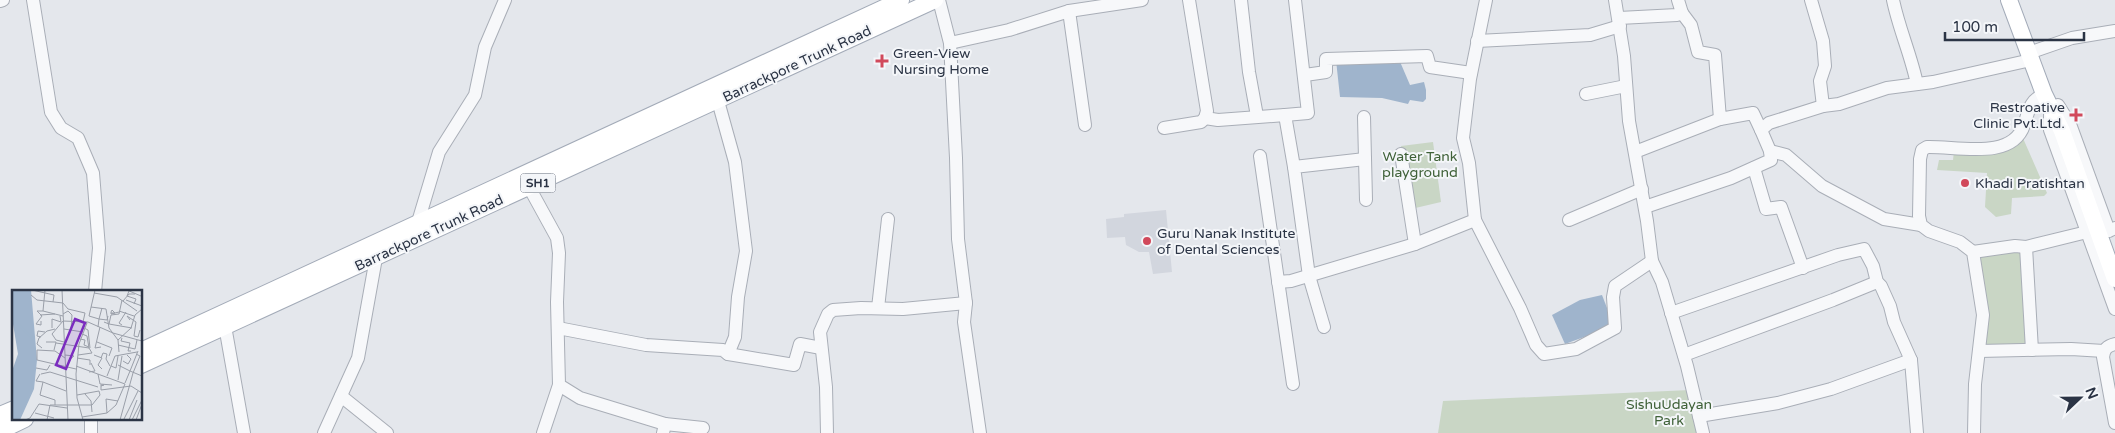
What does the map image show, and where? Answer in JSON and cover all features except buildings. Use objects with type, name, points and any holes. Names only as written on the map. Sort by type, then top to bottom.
[{"type":"main road","name":"Barrackpore Trunk Road","points":[[142,365],[225,326],[373,251],[418,222],[902,0]]},
{"type":"main road","name":"Barrackpore Trunk Road","points":[[142,351],[373,251],[528,187],[935,0]]},
{"type":"main road","points":[[2009,0],[2033,54],[2115,280]]},
{"type":"main road","points":[[2019,0],[2033,54]]},
{"type":"main road","points":[[0,415],[12,410]]},
{"type":"main road","points":[[0,431],[23,420]]},
{"type":"street","points":[[33,0],[51,112],[61,128],[78,138],[93,173],[99,248],[96,290]]},
{"type":"street","points":[[418,222],[439,152],[475,95],[485,48],[506,0]]},
{"type":"street","points":[[939,0],[950,43],[958,239],[966,303],[964,322],[980,433]]},
{"type":"street","points":[[1164,128],[1201,122],[1205,118],[1207,111],[1189,0]]},
{"type":"street","points":[[1241,0],[1249,72],[1257,116]]},
{"type":"street","points":[[1205,118],[1218,120],[1308,113],[1295,0]]},
{"type":"street","points":[[1486,0],[1471,73],[1464,138],[1469,163],[1475,220],[1520,308],[1536,345],[1544,354],[1576,349],[1615,328],[1613,297],[1615,286],[1652,261]]},
{"type":"street","points":[[1616,0],[1620,22],[1629,121],[1645,207],[1652,261],[1662,282],[1684,355],[1702,433]]},
{"type":"street","points":[[1678,0],[1682,13],[1691,24],[1698,52],[1715,56],[1720,119]]},
{"type":"street","points":[[1811,0],[1822,41],[1824,66],[1820,81],[1823,106]]},
{"type":"street","points":[[1893,0],[1902,38],[1912,62],[1918,84]]},
{"type":"street","points":[[950,43],[1009,30],[1068,11],[1133,1]]},
{"type":"street","points":[[1068,11],[1085,125]]},
{"type":"street","points":[[1477,41],[1590,35],[1620,22],[1673,16],[1682,13]]},
{"type":"street","points":[[1761,130],[1769,123],[1823,106],[1839,104],[1887,88],[1918,84],[2033,54],[2072,38],[2115,31]]},
{"type":"street","points":[[1304,75],[1326,72],[1326,59],[1427,56],[1430,68],[1471,73]]},
{"type":"street","points":[[1586,94],[1626,86]]},
{"type":"street","points":[[1921,225],[1919,216],[1920,159],[1922,150],[1927,147],[1971,150],[1992,148],[2012,142],[2019,136],[2027,110],[2034,100],[2051,103],[2070,124],[2112,230]]},
{"type":"street","points":[[718,101],[735,162],[746,251],[738,297],[735,338],[728,354]]},
{"type":"street","points":[[2051,103],[2050,130],[2115,309]]},
{"type":"street","points":[[1635,152],[1720,119],[1753,113],[1770,151],[1771,160],[1754,168],[1645,207]]},
{"type":"street","points":[[1285,115],[1294,167],[1308,276],[1324,327]]},
{"type":"street","points":[[1364,117],[1366,200]]},
{"type":"street","points":[[1770,151],[1786,155],[1822,186],[1884,219],[1921,225],[1929,231],[1960,242],[1974,252],[2015,246],[2026,247],[2087,232]]},
{"type":"street","points":[[1401,154],[1415,244]]},
{"type":"street","points":[[1260,156],[1293,384]]},
{"type":"street","points":[[1294,167],[1365,159]]},
{"type":"street","points":[[1754,168],[1766,209],[1781,207],[1803,268]]},
{"type":"street","points":[[528,187],[557,238],[559,253],[557,302],[559,385],[544,433]]},
{"type":"street","points":[[1569,220],[1642,189]]},
{"type":"street","points":[[878,308],[888,219]]},
{"type":"street","points":[[1278,282],[1291,281],[1415,244],[1475,220]]},
{"type":"street","points":[[2026,247],[2032,350]]},
{"type":"street","points":[[1671,313],[1838,255],[1864,249],[1873,266],[1877,282],[1890,306],[1894,322],[1911,360],[1918,433]]},
{"type":"street","points":[[324,433],[358,358],[373,251]]},
{"type":"street","points":[[1974,252],[1982,315],[1975,384],[1974,433]]},
{"type":"street","points":[[1684,355],[1877,282]]},
{"type":"street","points":[[827,433],[826,387],[820,332],[828,314],[833,310],[903,308],[966,303]]},
{"type":"street","points":[[225,326],[244,433]]},
{"type":"street","points":[[558,328],[646,345],[723,350],[728,354],[794,365],[800,344],[821,348]]},
{"type":"street","points":[[1979,351],[2110,347]]},
{"type":"street","points":[[2110,347],[2103,357],[2115,422]]},
{"type":"street","points":[[1698,416],[1796,399],[1832,389],[1911,360]]},
{"type":"street","points":[[559,385],[580,398],[664,429],[703,428]]},
{"type":"street","points":[[341,396],[386,433]]},
{"type":"street","points":[[90,433],[91,420]]},
{"type":"shaded area","name":"Guru Nanak Institute of Dental Sciences","points":[[1166,210],[1172,272],[1153,274],[1149,252],[1139,252],[1126,245],[1125,237],[1107,238],[1106,219],[1124,217],[1124,214]]},
{"type":"green space","points":[[2022,136],[2047,193],[2044,196],[2012,198],[2011,214],[1996,217],[1985,207],[1987,173],[1937,170],[1939,160],[1953,160],[1954,151]]},
{"type":"green space","name":"Water Tank playground","points":[[1433,142],[1441,202],[1411,209],[1401,146]]},
{"type":"green space","points":[[2024,249],[2029,346],[1983,348],[1975,254]]},
{"type":"green space","name":"SishuUdayan Park","points":[[1690,390],[1699,433],[1438,433],[1443,401]]},
{"type":"water","points":[[1398,57],[1410,85],[1424,82],[1426,99],[1423,102],[1410,100],[1408,104],[1382,98],[1340,97],[1336,60]]},
{"type":"water","points":[[1602,295],[1614,326],[1565,344],[1552,315],[1580,300]]},
{"type":"place","name":"Green-View Nursing Home","points":[[882,61]]},
{"type":"place","name":"Restroative Clinic Pvt.Ltd.","points":[[2076,115]]},
{"type":"place","name":"Khadi Pratishtan","points":[[1965,183]]},
{"type":"place","name":"Guru Nanak Institute of Dental Sciences","points":[[1147,241]]}]
